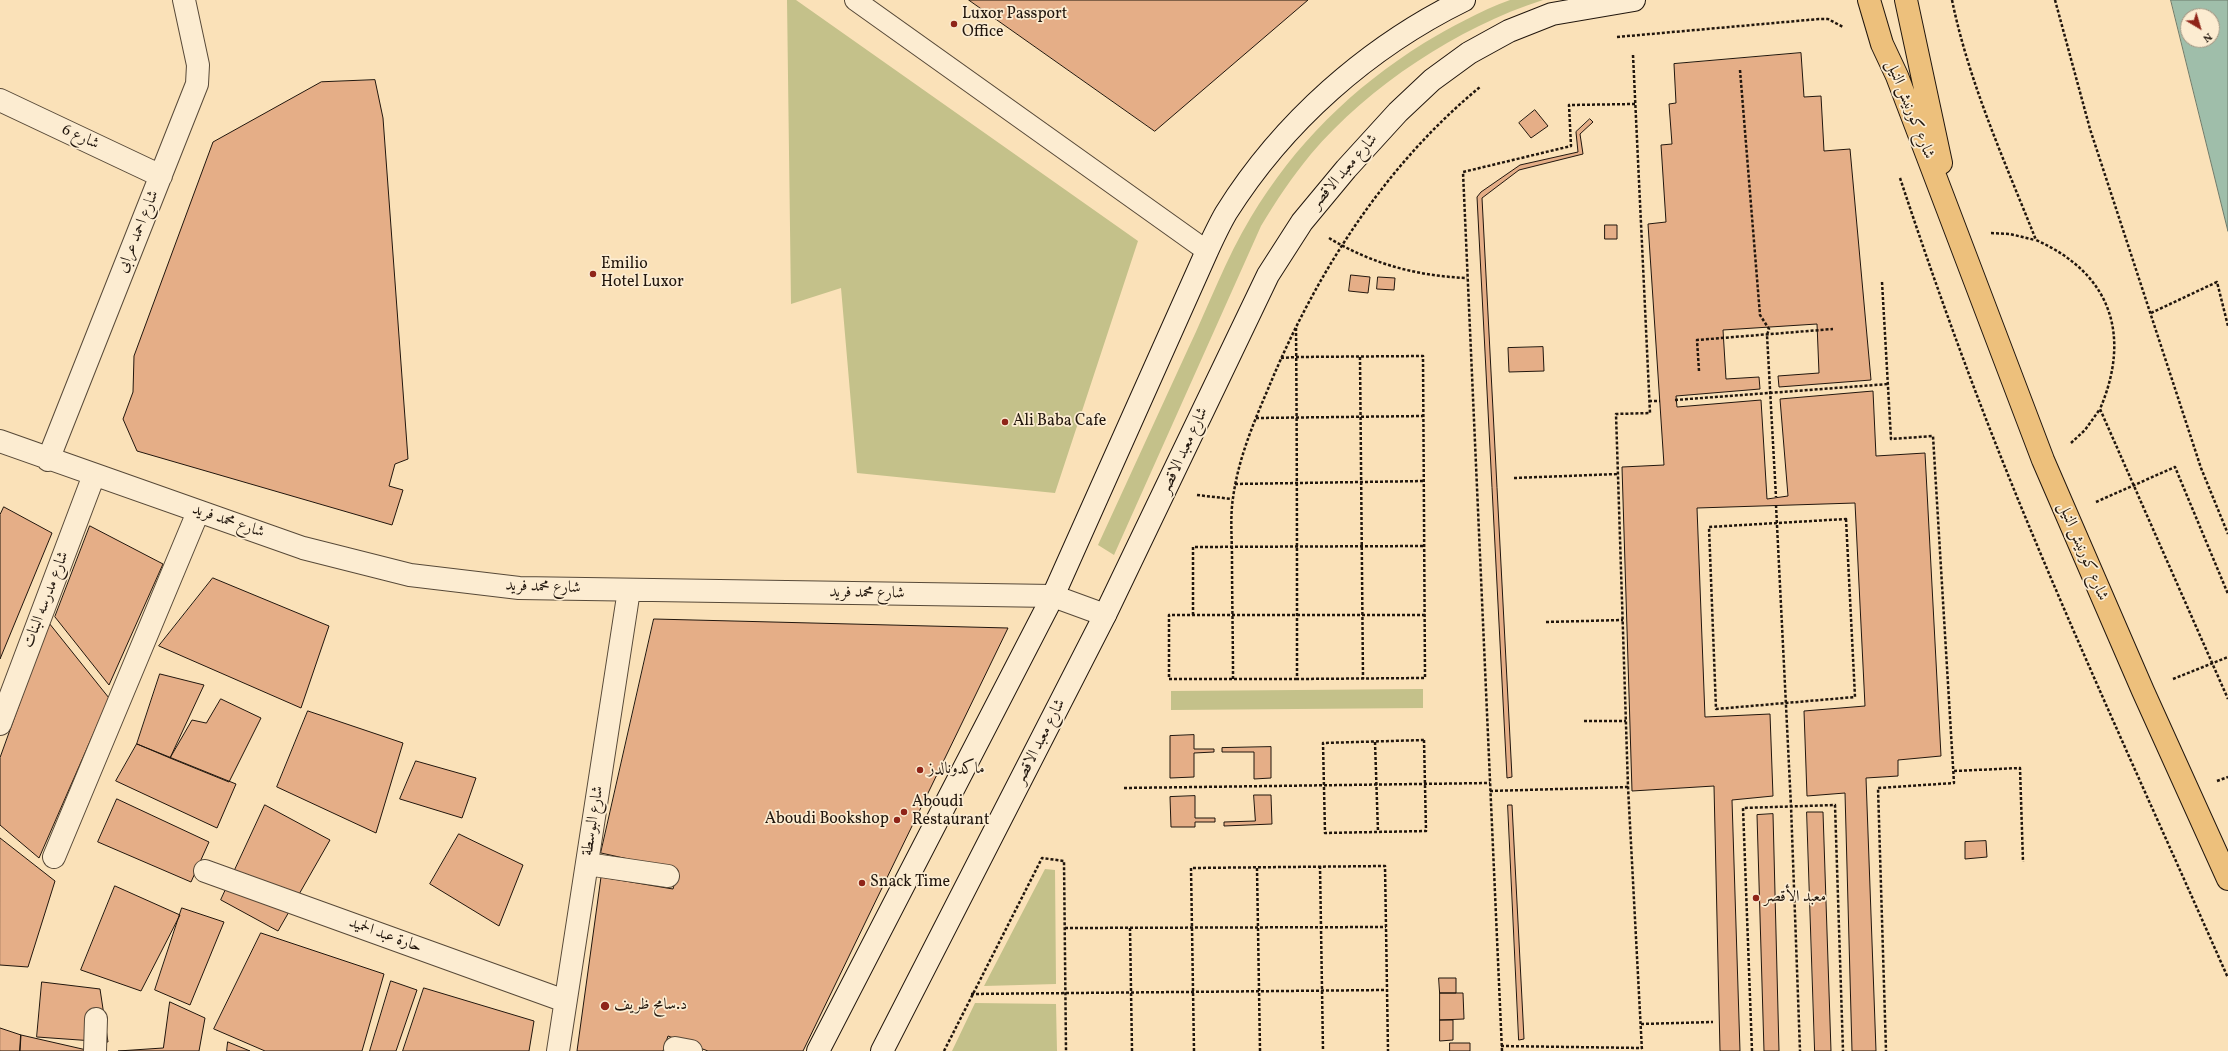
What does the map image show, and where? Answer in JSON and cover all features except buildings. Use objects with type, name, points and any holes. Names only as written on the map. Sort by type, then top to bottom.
[{"type":"main road","name":"شارع كورنيش النيل","points":[[1869,0],[1882,44],[1897,76],[2043,460],[2142,691],[2228,879]]},
{"type":"main road","name":"شارع كورنيش النيل","points":[[1906,0],[1951,219]]},
{"type":"street","name":"شارع احمد عرابى","points":[[48,460],[197,84],[198,65],[184,0]]},
{"type":"street","points":[[818,1051],[1053,596],[1207,250],[1226,213],[1250,179],[1276,147],[1313,107],[1364,62],[1416,26],[1464,0]]},
{"type":"street","name":"شارع معبد الاقصر","points":[[882,1051],[1105,615],[1268,275],[1302,222],[1346,169],[1398,112],[1432,80],[1469,53],[1509,31],[1552,14],[1634,0]]},
{"type":"street","name":"شارع 6","points":[[0,100],[161,176]]},
{"type":"street","name":"شارع محمد فريد","points":[[0,441],[48,460],[303,548],[410,575],[519,588],[1053,596],[1105,615]]},
{"type":"street","name":"شارع مدرسه البنات","points":[[0,724],[4,703],[94,475]]},
{"type":"street","points":[[54,857],[198,512]]},
{"type":"street","name":"شارع البوسطة","points":[[558,1051],[629,590]]},
{"type":"street","points":[[587,864],[668,876]]},
{"type":"street","name":"حارة عبد الحميد","points":[[205,871],[565,1001]]},
{"type":"street","points":[[95,1051],[96,1019]]},
{"type":"lane","points":[[855,0],[1207,250]]},
{"type":"path","points":[[1952,0],[1971,70],[1996,139],[2036,240]]},
{"type":"path","points":[[2055,0],[2090,129],[2201,468],[2228,534]]},
{"type":"path","points":[[1609,38],[1819,19],[1836,22],[1848,31]]},
{"type":"path","points":[[1501,1046],[1642,1049],[1628,787],[1616,414],[1650,413],[1633,55]]},
{"type":"path","points":[[1740,70],[1760,315],[1769,329],[1767,335],[1776,497]]},
{"type":"path","points":[[1233,679],[1231,516],[1235,484],[1256,418],[1280,358],[1342,246],[1365,211],[1394,172],[1427,135],[1482,84]]},
{"type":"path","points":[[1502,1051],[1463,172],[1571,146],[1569,105],[1635,104]]},
{"type":"path","points":[[1900,177],[1971,381],[2060,601],[2228,978]]},
{"type":"path","points":[[1302,222],[1342,246],[1374,261],[1421,274],[1467,278]]},
{"type":"path","points":[[1959,240],[1988,233],[2010,234],[2036,240],[2059,250],[2079,266],[2096,286],[2108,309],[2114,334],[2115,359],[2110,385],[2100,409],[2080,434],[2070,443],[2043,460]]},
{"type":"path","points":[[1882,282],[1891,439],[1934,436],[1954,771],[1954,783],[1878,788],[1886,1051]]},
{"type":"path","points":[[2151,313],[2217,282],[2228,326]]},
{"type":"path","points":[[1296,327],[1297,679]]},
{"type":"path","points":[[1699,371],[1697,340],[1833,329]]},
{"type":"path","points":[[1280,358],[1423,356],[1425,615],[1425,678],[1169,679],[1169,615],[1425,615]]},
{"type":"path","points":[[1360,357],[1363,679]]},
{"type":"path","points":[[1675,400],[1888,384]]},
{"type":"path","points":[[1650,401],[1660,401]]},
{"type":"path","points":[[2100,409],[2228,699]]},
{"type":"path","points":[[1256,418],[1423,416]]},
{"type":"path","points":[[2067,515],[2175,467],[2228,594]]},
{"type":"path","points":[[1514,478],[1618,474]]},
{"type":"path","points":[[1235,484],[1424,481]]},
{"type":"path","points":[[1776,505],[1791,806],[1800,1051]]},
{"type":"path","points":[[1846,519],[1855,697],[1786,703],[1716,708],[1709,527],[1846,519]]},
{"type":"path","points":[[1193,615],[1193,547],[1424,546]]},
{"type":"path","points":[[1546,622],[1623,620]]},
{"type":"path","points":[[2142,691],[2228,656]]},
{"type":"path","points":[[1584,721],[1626,721]]},
{"type":"path","points":[[1424,740],[1426,831],[1325,834],[1323,743],[1375,742],[1424,740]]},
{"type":"path","points":[[1375,742],[1378,832]]},
{"type":"path","points":[[1954,771],[2020,768],[2023,862]]},
{"type":"path","points":[[1124,788],[1490,783]]},
{"type":"path","points":[[1490,791],[1628,787]]},
{"type":"path","points":[[1752,1051],[1743,808],[1835,805],[1843,1051]]},
{"type":"path","points":[[944,1051],[971,994],[1042,858],[1064,861],[1066,1051]]},
{"type":"path","points":[[1320,866],[1323,1051]]},
{"type":"path","points":[[1194,1051],[1191,868],[1385,866],[1388,1051]]},
{"type":"path","points":[[1257,868],[1260,1051]]},
{"type":"path","points":[[1065,928],[1386,927]]},
{"type":"path","points":[[1130,928],[1132,1051]]},
{"type":"path","points":[[971,994],[1386,990]]},
{"type":"path","points":[[1641,1024],[1714,1022]]},
{"type":"shaded area","points":[[787,0],[796,0],[1138,241],[1055,493],[857,473],[841,288],[791,304]]},
{"type":"shaded area","points":[[1510,0],[1543,0],[1479,26],[1417,62],[1387,83],[1360,105],[1334,129],[1297,171],[1261,226],[1114,555],[1098,545],[1234,249],[1251,217],[1286,165],[1327,120],[1349,99],[1398,60],[1455,25]]},
{"type":"shaded area","points":[[2171,0],[2228,0],[2228,231],[2183,48],[2220,48],[2220,8],[2180,8],[2180,36]]},
{"type":"shaded area","points":[[1423,689],[1423,708],[1171,710],[1171,691]]},
{"type":"shaded area","points":[[1045,869],[1055,870],[1056,984],[984,986]]},
{"type":"shaded area","points":[[975,1003],[1056,1004],[1057,1051],[952,1051]]},
{"type":"place","name":"Luxor Passport Office","points":[[954,24]]},
{"type":"place","name":"Emilio Hotel Luxor","points":[[593,274]]},
{"type":"place","name":"Ali Baba Cafe","points":[[1005,422]]},
{"type":"place","name":"ماكدونالدز","points":[[920,770]]},
{"type":"place","name":"Aboudi Restaurant","points":[[904,812]]},
{"type":"place","name":"Aboudi Bookshop","points":[[897,820]]},
{"type":"place","name":"Snack Time","points":[[862,883]]},
{"type":"place","name":"معبد الأقصر","points":[[1756,898]]},
{"type":"place","name":"د.سامح ظريف","points":[[605,1006]]}]
